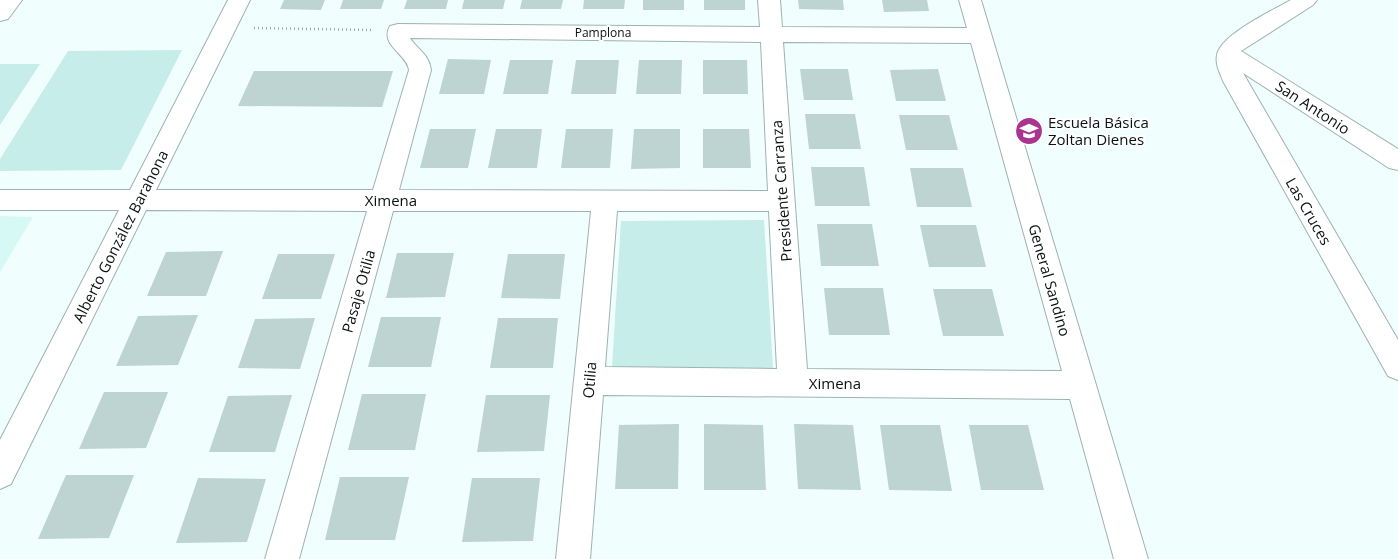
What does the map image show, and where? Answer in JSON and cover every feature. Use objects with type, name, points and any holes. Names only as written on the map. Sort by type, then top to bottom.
[{"type":"street","points":[[0,14],[11,0]]},
{"type":"street","name":"Alberto González Barahona","points":[[0,472],[239,0]]},
{"type":"street","name":"Presidente Carranza","points":[[769,0],[793,383]]},
{"type":"street","name":"General Sandino","points":[[970,0],[1131,559]]},
{"type":"street","points":[[1228,52],[1232,46],[1306,0]]},
{"type":"street","name":"Pamplona","points":[[398,31],[980,36]]},
{"type":"street","name":"Pasaje Otilia","points":[[282,559],[420,70],[420,63],[416,57],[400,44],[398,31]]},
{"type":"street","name":"San Antonio","points":[[1228,52],[1398,162]]},
{"type":"street","name":"Las Cruces","points":[[1228,52],[1228,64],[1234,81],[1398,368]]},
{"type":"street","name":"Ximena","points":[[0,200],[781,201]]},
{"type":"street","name":"Otilia","points":[[573,559],[605,201]]},
{"type":"street","name":"Ximena","points":[[589,381],[1080,385]]},
{"type":"path","points":[[226,28],[398,31]]},
{"type":"shaded area","points":[[182,50],[121,170],[0,171],[0,159],[68,51]]},
{"type":"shaded area","points":[[0,64],[40,64],[0,125]]},
{"type":"shaded area","points":[[0,216],[33,217],[0,272]]},
{"type":"shaded area","points":[[764,220],[773,368],[612,368],[621,221]]},
{"type":"building","points":[[284,0],[325,0],[321,10],[280,9]]},
{"type":"building","points":[[343,0],[384,0],[381,9],[340,9]]},
{"type":"building","points":[[407,0],[448,0],[446,9],[404,9]]},
{"type":"building","points":[[464,0],[505,0],[503,9],[462,9]]},
{"type":"building","points":[[522,0],[563,0],[561,9],[520,9]]},
{"type":"building","points":[[584,0],[625,0],[624,9],[583,9]]},
{"type":"building","points":[[643,0],[684,0],[684,10],[643,10]]},
{"type":"building","points":[[704,0],[745,0],[745,10],[704,10]]},
{"type":"building","points":[[798,0],[843,0],[844,10],[799,9]]},
{"type":"building","points":[[882,0],[927,0],[929,11],[884,12]]},
{"type":"building","points":[[448,59],[491,60],[484,94],[439,94]]},
{"type":"building","points":[[510,60],[553,60],[548,94],[503,94]]},
{"type":"building","points":[[576,60],[619,60],[616,94],[571,94]]},
{"type":"building","points":[[639,60],[682,60],[681,94],[636,94]]},
{"type":"building","points":[[703,60],[747,60],[748,94],[703,94]]},
{"type":"building","points":[[800,69],[848,69],[853,100],[804,100]]},
{"type":"building","points":[[938,69],[946,101],[896,101],[890,70]]},
{"type":"building","points":[[254,71],[393,71],[382,107],[238,106]]},
{"type":"building","points":[[805,114],[855,114],[861,149],[809,149]]},
{"type":"building","points":[[899,115],[949,115],[958,150],[906,150]]},
{"type":"building","points":[[430,129],[476,129],[468,168],[420,168]]},
{"type":"building","points":[[496,129],[542,129],[537,168],[488,168]]},
{"type":"building","points":[[566,129],[613,129],[610,168],[561,168]]},
{"type":"building","points":[[634,129],[680,129],[680,168],[631,169]]},
{"type":"building","points":[[703,129],[749,129],[751,168],[703,168]]},
{"type":"building","points":[[811,167],[864,167],[870,206],[815,206]]},
{"type":"building","points":[[910,168],[963,168],[972,207],[917,207]]},
{"type":"building","points":[[817,224],[872,224],[879,266],[821,266]]},
{"type":"building","points":[[920,225],[976,225],[986,267],[929,267]]},
{"type":"building","points":[[223,251],[206,296],[147,296],[166,252]]},
{"type":"building","points":[[397,253],[454,253],[445,297],[386,298]]},
{"type":"building","points":[[278,254],[335,254],[321,299],[262,299]]},
{"type":"building","points":[[508,254],[565,254],[560,299],[501,298]]},
{"type":"building","points":[[824,288],[883,288],[890,335],[829,335]]},
{"type":"building","points":[[933,289],[992,289],[1004,336],[943,336]]},
{"type":"building","points":[[198,315],[178,365],[116,366],[138,316]]},
{"type":"building","points":[[381,317],[441,317],[431,367],[368,367]]},
{"type":"building","points":[[315,318],[300,369],[238,368],[255,319]]},
{"type":"building","points":[[498,318],[558,318],[553,368],[490,368]]},
{"type":"building","points":[[104,392],[168,392],[146,448],[79,449]]},
{"type":"building","points":[[362,394],[426,394],[415,450],[348,450]]},
{"type":"building","points":[[292,395],[275,452],[209,452],[228,396]]},
{"type":"building","points":[[486,395],[550,395],[544,451],[477,452]]},
{"type":"building","points":[[679,424],[678,489],[615,489],[619,425]]},
{"type":"building","points":[[704,424],[763,425],[766,490],[704,490]]},
{"type":"building","points":[[794,424],[853,425],[861,490],[798,489]]},
{"type":"building","points":[[880,425],[940,425],[952,491],[889,490]]},
{"type":"building","points":[[969,425],[1028,425],[1044,490],[981,490]]},
{"type":"building","points":[[66,475],[134,475],[109,538],[38,539]]},
{"type":"building","points":[[340,477],[409,477],[395,540],[325,540]]},
{"type":"building","points":[[198,478],[266,479],[247,542],[176,543]]},
{"type":"building","points":[[472,478],[540,478],[533,541],[462,542]]},
{"type":"place","name":"Escuela Básica Zoltan Dienes","points":[[1029,131]]}]
